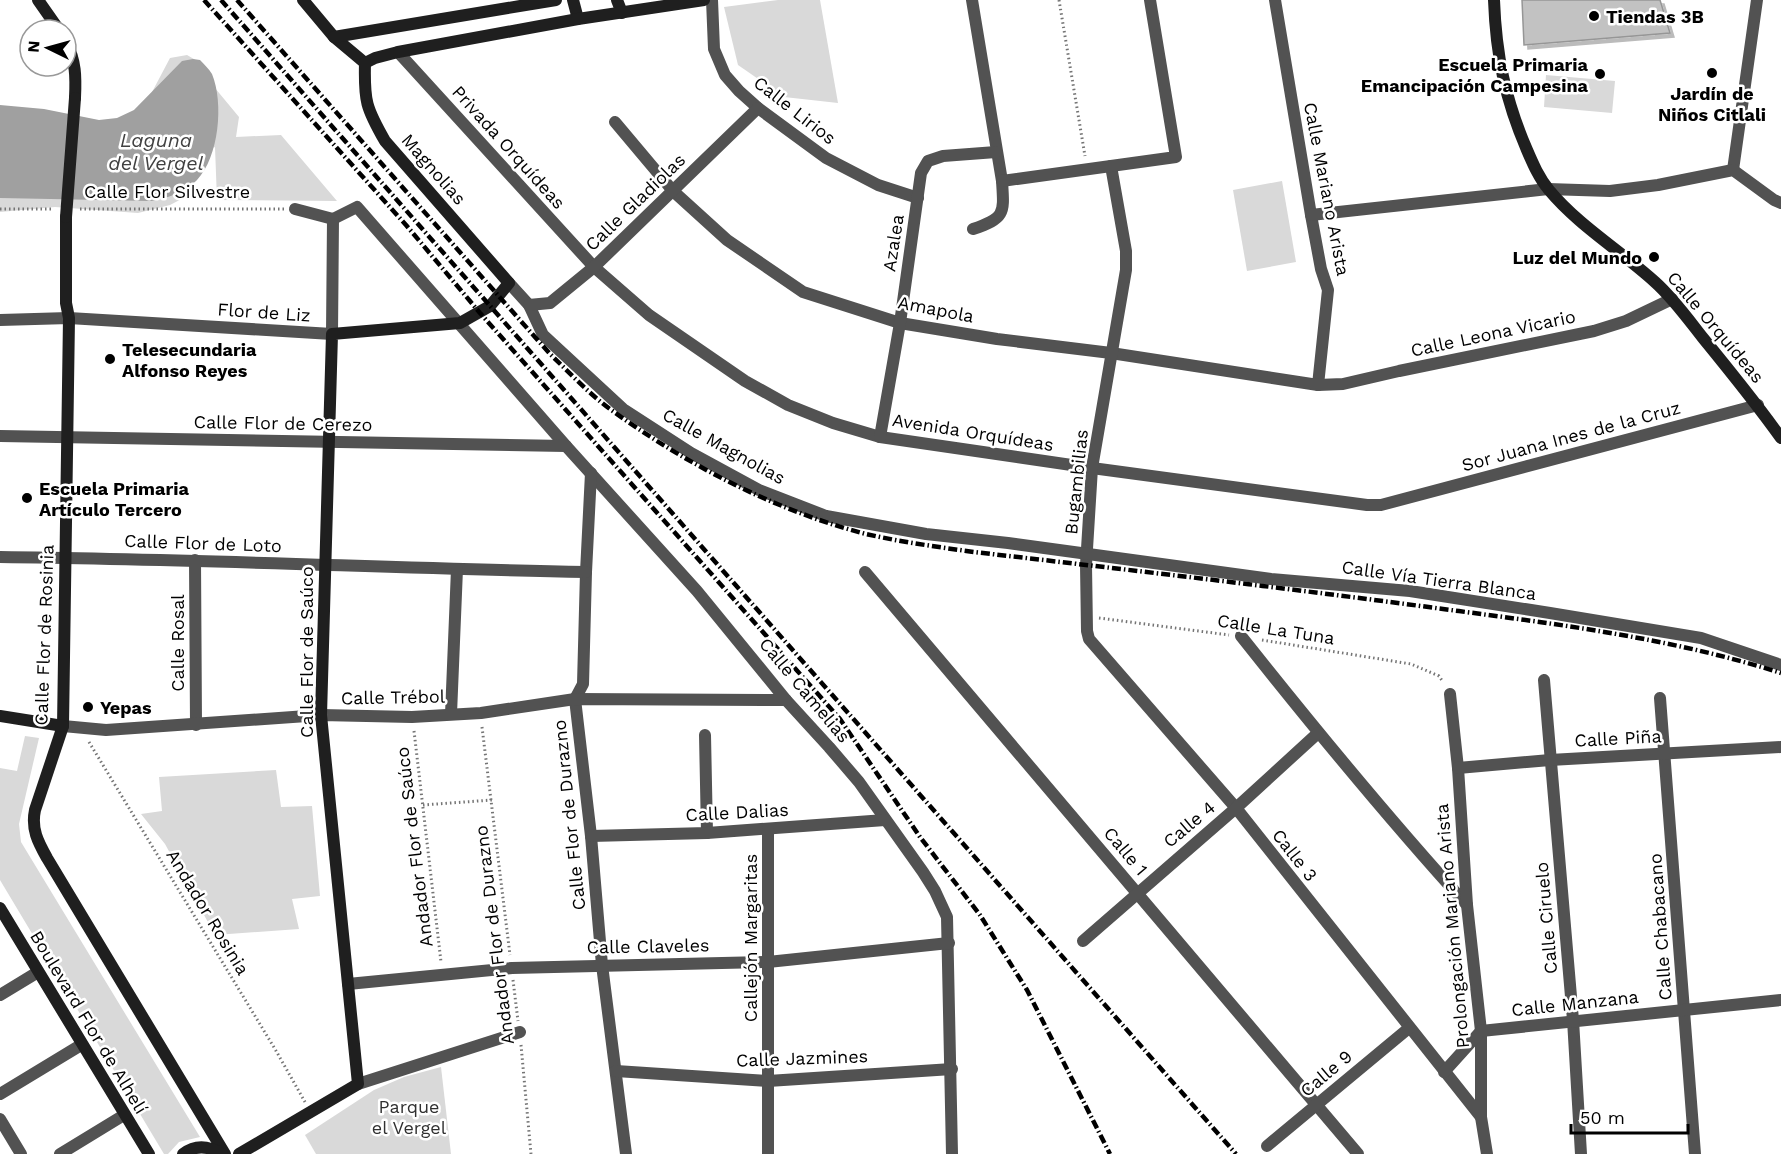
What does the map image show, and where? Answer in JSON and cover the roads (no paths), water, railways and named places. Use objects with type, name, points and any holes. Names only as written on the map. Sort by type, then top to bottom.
[{"type":"street","points":[[38,0],[51,18]]},
{"type":"street","points":[[303,0],[334,37],[365,63],[398,52],[622,12],[704,0]]},
{"type":"street","points":[[334,37],[556,0]]},
{"type":"street","points":[[573,0],[578,20]]},
{"type":"street","points":[[617,0],[622,12]]},
{"type":"street","name":"Calle Lirios","points":[[712,0],[714,49],[725,75],[758,108],[826,158],[878,186],[918,198]]},
{"type":"street","points":[[972,0],[1002,181],[1004,208],[995,222],[973,229]]},
{"type":"street","points":[[1002,181],[1176,157],[1150,0]]},
{"type":"street","name":"Calle Mariano Arista","points":[[1275,0],[1311,215],[1321,269],[1328,290],[1318,385]]},
{"type":"street","name":"Calle Orquídeas","points":[[1494,0],[1496,41],[1505,88],[1514,117],[1538,175],[1548,189],[1604,241],[1672,299],[1758,405],[1781,438]]},
{"type":"street","points":[[1733,170],[1757,0]]},
{"type":"street","name":"Privada Orquídeas","points":[[398,52],[594,267]]},
{"type":"street","name":"Magnolias","points":[[365,63],[364,94],[370,115],[386,141],[509,283]]},
{"type":"street","name":"Calle Flor de Rosinia","points":[[76,78],[65,211],[66,303],[69,318],[63,726],[33,819],[34,831],[224,1154]]},
{"type":"street","name":"Calle Gladiolas","points":[[529,305],[550,303],[594,267],[758,108]]},
{"type":"street","name":"Amapola","points":[[615,122],[673,191],[727,240],[803,292],[900,323],[1318,385]]},
{"type":"street","name":"Azalea","points":[[880,437],[900,323],[921,173],[928,160],[943,156],[996,152]]},
{"type":"street","name":"Bugambilias","points":[[1086,616],[1092,468],[1126,270],[1126,251],[1111,166]]},
{"type":"street","points":[[1311,215],[1548,189],[1610,191],[1658,185],[1733,170],[1774,200],[1781,202]]},
{"type":"street","name":"Calle Camelias","points":[[333,219],[357,207],[566,446],[697,591],[786,700],[859,782],[935,891],[947,917],[949,943],[952,1154]]},
{"type":"street","points":[[295,209],[333,219]]},
{"type":"street","name":"Calle Flor de Saúco","points":[[333,219],[321,715],[358,1084]]},
{"type":"street","name":"Avenida Orquídeas","points":[[594,267],[649,315],[745,381],[788,405],[833,423],[880,437],[1367,505],[1394,502]]},
{"type":"street","name":"Calle Magnolias","points":[[509,283],[529,305],[543,335],[623,409],[691,453],[759,490],[826,516],[926,534],[1087,555]]},
{"type":"street","name":"Flor de Liz","points":[[0,320],[69,318],[332,334],[460,323],[490,306],[509,283]]},
{"type":"street","name":"Calle Leona Vicario","points":[[1318,385],[1343,384],[1399,370],[1594,331],[1626,321],[1672,299]]},
{"type":"street","name":"Sor Juana Ines de la Cruz","points":[[1394,502],[1758,405]]},
{"type":"street","name":"Calle Flor de Cerezo","points":[[0,436],[67,439],[566,446]]},
{"type":"street","name":"Calle Flor de Durazno","points":[[591,473],[583,684],[575,699],[591,836],[602,965],[626,1154]]},
{"type":"street","name":"Calle Vía Tierra Blanca","points":[[1087,555],[1271,579],[1410,591],[1550,613],[1701,638],[1781,665]]},
{"type":"street","name":"Calle Flor de Loto","points":[[0,557],[195,560],[586,572]]},
{"type":"street","name":"Calle Rosal","points":[[195,560],[196,725]]},
{"type":"street","points":[[451,714],[457,569]]},
{"type":"street","name":"Calle 1","points":[[865,572],[1358,1154]]},
{"type":"street","name":"Calle 3","points":[[1086,616],[1089,639],[1236,808],[1481,1117]]},
{"type":"street","points":[[1241,636],[1318,733],[1467,905]]},
{"type":"street","name":"Calle Ciruelo","points":[[1544,680],[1573,1020],[1581,1154]]},
{"type":"street","name":"Prolongación Mariano Arista","points":[[1449,694],[1458,768],[1467,905],[1481,1031],[1481,1117],[1487,1154]]},
{"type":"street","name":"Calle Chabacano","points":[[1660,698],[1695,1154]]},
{"type":"street","name":"Calle Trébol","points":[[0,717],[81,729],[106,730],[321,715],[412,717],[481,713],[575,699],[786,700]]},
{"type":"street","name":"Calle 4","points":[[1083,941],[1236,808],[1318,733]]},
{"type":"street","points":[[705,735],[707,833]]},
{"type":"street","name":"Calle Piña","points":[[1458,768],[1550,760],[1781,747]]},
{"type":"street","name":"Calle Dalias","points":[[591,836],[707,833],[885,820]]},
{"type":"street","name":"Callejón Margaritas","points":[[768,829],[768,1154]]},
{"type":"street","name":"Boulevard Flor de Alhelí","points":[[0,908],[148,1154]]},
{"type":"street","name":"Calle Claveles","points":[[348,984],[512,968],[768,962],[949,943]]},
{"type":"street","points":[[0,995],[38,972]]},
{"type":"street","name":"Calle Manzana","points":[[1481,1031],[1781,999]]},
{"type":"street","name":"Calle 9","points":[[1267,1146],[1409,1028]]},
{"type":"street","points":[[1444,1072],[1481,1031]]},
{"type":"street","points":[[238,1154],[358,1084],[520,1032]]},
{"type":"street","points":[[0,1094],[81,1045]]},
{"type":"street","name":"Calle Jazmines","points":[[616,1071],[768,1081],[952,1069]]},
{"type":"street","points":[[60,1154],[124,1115]]},
{"type":"street","points":[[0,1119],[21,1154]]},
{"type":"street","points":[[183,1154],[196,1147],[205,1147],[224,1154]]},
{"type":"water","name":"Laguna del Vergel","points":[[200,60],[212,74],[216,86],[218,114],[215,144],[210,158],[197,180],[187,188],[151,201],[0,198],[0,105],[44,109],[99,120],[117,118],[134,110],[182,61]]},
{"type":"railway","points":[[204,0],[406,225],[480,313],[840,719],[920,837],[980,915],[1027,990],[1110,1154]]},
{"type":"railway","points":[[221,0],[1236,1154]]},
{"type":"railway","points":[[237,0],[550,354],[579,382],[610,409],[670,449],[732,484],[765,499],[832,524],[906,542],[1571,627],[1698,650],[1781,673]]},
{"type":"place","name":"Tiendas 3B","points":[[1594,16]]},
{"type":"place","name":"Jardín de Niños Citlali","points":[[1712,73]]},
{"type":"place","name":"Escuela Primaria Emancipación Campesina","points":[[1600,74]]},
{"type":"place","name":"Luz del Mundo","points":[[1654,257]]},
{"type":"place","name":"Telesecundaria Alfonso Reyes","points":[[110,359]]},
{"type":"place","name":"Escuela Primaria Artículo Tercero","points":[[27,498]]},
{"type":"place","name":"Yepas","points":[[88,707]]},
{"type":"park label","name":"Parque el Vergel","points":[[409,1116]]}]
